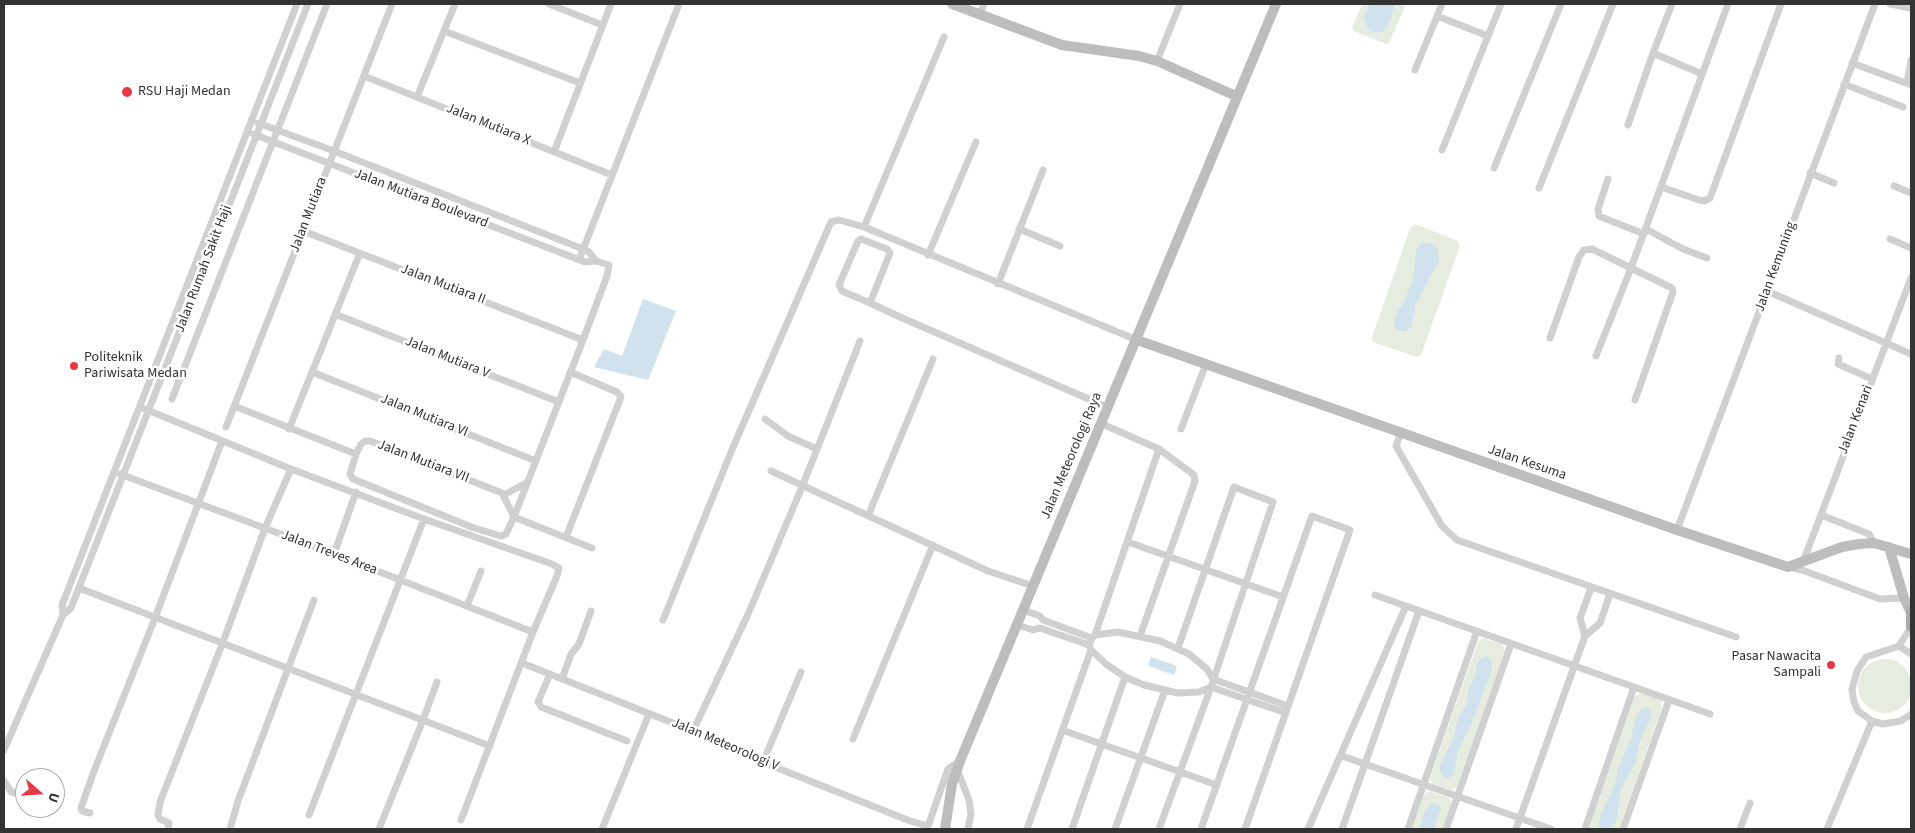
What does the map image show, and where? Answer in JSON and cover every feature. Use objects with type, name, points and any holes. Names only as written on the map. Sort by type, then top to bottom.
[{"type":"main road","points":[[1911,612],[1911,627]]},
{"type":"street","name":"Jalan Rumah Sakit Haji","points":[[63,615],[62,605],[297,4]]},
{"type":"street","name":"Jalan Rumah Sakit Haji","points":[[4,750],[36,672],[63,615],[71,608],[308,4]]},
{"type":"street","points":[[172,399],[327,4]]},
{"type":"street","name":"Jalan Mutiara","points":[[226,427],[392,4]]},
{"type":"street","points":[[417,97],[455,4]]},
{"type":"street","points":[[548,4],[602,24]]},
{"type":"street","points":[[554,152],[610,4]]},
{"type":"street","points":[[579,260],[678,4]]},
{"type":"street","points":[[952,4],[1062,44],[1139,56],[1157,61],[1236,96]]},
{"type":"street","points":[[980,14],[984,4]]},
{"type":"street","points":[[1157,61],[1180,4]]},
{"type":"street","name":"Jalan Meteorologi Raya","points":[[945,829],[950,791],[958,765],[1276,4]]},
{"type":"street","points":[[1415,70],[1442,4]]},
{"type":"street","points":[[1442,150],[1501,4]]},
{"type":"street","points":[[1494,168],[1561,4]]},
{"type":"street","points":[[1539,188],[1613,4]]},
{"type":"street","points":[[1628,125],[1672,4]]},
{"type":"street","points":[[1596,356],[1643,236],[1728,4]]},
{"type":"street","points":[[1661,187],[1699,200],[1704,201],[1710,198],[1781,4]]},
{"type":"street","name":"Jalan Kemuning","points":[[1677,530],[1875,4]]},
{"type":"street","points":[[1890,4],[1911,8]]},
{"type":"street","points":[[1437,16],[1488,36]]},
{"type":"street","points":[[444,31],[580,83]]},
{"type":"street","points":[[864,227],[944,37]]},
{"type":"street","points":[[1653,53],[1702,74]]},
{"type":"street","points":[[1852,63],[1909,84],[1911,60]]},
{"type":"street","name":"Jalan Mutiara X","points":[[364,76],[612,175]]},
{"type":"street","points":[[1844,84],[1903,108]]},
{"type":"street","name":"Jalan Mutiara Boulevard","points":[[251,121],[334,151],[589,252],[596,260],[610,268],[583,340]]},
{"type":"street","name":"Jalan Mutiara Boulevard","points":[[247,132],[579,260],[585,262],[596,260]]},
{"type":"street","points":[[928,255],[976,142]]},
{"type":"street","points":[[998,284],[1043,170]]},
{"type":"street","points":[[1810,173],[1834,183]]},
{"type":"street","points":[[1608,179],[1598,209],[1599,216],[1643,236],[1707,258]]},
{"type":"street","points":[[1894,186],[1911,193]]},
{"type":"street","points":[[662,620],[731,452],[830,224],[838,220],[864,227],[1136,340]]},
{"type":"street","points":[[1019,229],[1060,246]]},
{"type":"street","name":"Jalan Mutiara II","points":[[303,231],[583,340]]},
{"type":"street","points":[[870,303],[890,254],[888,249],[862,239],[858,241],[839,287],[842,290],[870,303],[1107,407]]},
{"type":"street","points":[[1890,240],[1911,248]]},
{"type":"street","points":[[1550,338],[1579,257],[1584,250],[1592,249],[1668,285],[1672,288],[1673,292],[1635,400]]},
{"type":"street","points":[[289,429],[360,253]]},
{"type":"street","name":"Jalan Kenari","points":[[1803,562],[1911,278]]},
{"type":"street","points":[[1766,293],[1885,345],[1911,354]]},
{"type":"street","name":"Jalan Mutiara V","points":[[335,314],[559,402]]},
{"type":"street","points":[[356,454],[350,474],[353,480],[467,525],[503,536],[514,517],[583,340]]},
{"type":"street","name":"Jalan Kesuma","points":[[1136,340],[1677,530],[1788,567]]},
{"type":"street","points":[[693,731],[749,612],[860,341]]},
{"type":"street","points":[[1839,358],[1838,364],[1872,378]]},
{"type":"street","points":[[868,516],[933,359]]},
{"type":"street","points":[[1180,429],[1206,364]]},
{"type":"street","name":"Jalan Mutiara VI","points":[[312,372],[536,461]]},
{"type":"street","points":[[566,537],[621,398],[617,392],[570,372]]},
{"type":"street","points":[[140,406],[291,469],[552,564],[558,568],[557,576],[533,632],[461,820]]},
{"type":"street","name":"Jalan Mutiara VII","points":[[234,406],[356,454],[361,444],[365,441],[370,441],[504,495]]},
{"type":"street","points":[[765,419],[788,436],[817,449]]},
{"type":"street","points":[[1100,424],[1159,449],[1194,475],[1195,481],[1140,636]]},
{"type":"street","points":[[1401,432],[1396,446],[1434,513],[1448,533],[1457,540],[1736,637]]},
{"type":"street","points":[[90,813],[82,811],[81,808],[94,771],[155,618],[222,441]]},
{"type":"street","points":[[1027,829],[1159,449]]},
{"type":"street","points":[[168,829],[169,823],[160,819],[158,815],[160,802],[266,528],[291,469]]},
{"type":"street","name":"Jalan Treves Area","points":[[114,471],[533,632]]},
{"type":"street","points":[[772,472],[988,571],[1033,586]]},
{"type":"street","points":[[528,482],[504,495],[514,517],[592,548]]},
{"type":"street","points":[[1159,829],[1214,679],[1273,502],[1234,487],[1178,648]]},
{"type":"street","points":[[334,554],[356,492]]},
{"type":"street","points":[[104,499],[113,502]]},
{"type":"street","points":[[1821,515],[1869,534],[1874,543]]},
{"type":"street","points":[[1201,829],[1312,516],[1350,530],[1245,829]]},
{"type":"street","points":[[309,815],[424,519]]},
{"type":"street","points":[[1128,542],[1283,597]]},
{"type":"street","points":[[1788,567],[1842,547],[1874,543],[1911,554]]},
{"type":"street","points":[[853,740],[933,545]]},
{"type":"street","points":[[1889,547],[1904,598],[1911,612]]},
{"type":"street","points":[[1788,567],[1802,570],[1880,599],[1904,598]]},
{"type":"street","points":[[467,606],[481,571]]},
{"type":"street","points":[[79,588],[490,746]]},
{"type":"street","points":[[1585,636],[1580,618],[1591,588]]},
{"type":"street","points":[[1516,829],[1585,636],[1600,623],[1610,594]]},
{"type":"street","points":[[1375,595],[1710,714]]},
{"type":"street","points":[[230,829],[238,801],[314,600]]},
{"type":"street","points":[[1308,829],[1342,756],[1406,606]]},
{"type":"street","points":[[1024,610],[1092,642],[1102,661],[1125,676],[1144,685],[1178,693],[1199,692],[1211,687],[1247,700],[1287,710]]},
{"type":"street","points":[[562,679],[571,654],[579,644],[592,611]]},
{"type":"street","points":[[1342,829],[1419,611]]},
{"type":"street","points":[[1040,628],[1043,620]]},
{"type":"street","points":[[1018,625],[1033,630],[1040,628],[1092,642],[1118,632],[1160,641],[1178,648],[1200,662],[1214,679],[1250,692],[1287,710]]},
{"type":"street","points":[[1911,627],[1899,646],[1866,657],[1857,671],[1852,688],[1854,702],[1858,711],[1872,721],[1883,724],[1901,721],[1911,714]]},
{"type":"street","points":[[1408,829],[1477,632]]},
{"type":"street","points":[[1446,829],[1511,644]]},
{"type":"street","points":[[1899,646],[1911,654]]},
{"type":"street","name":"Jalan Meteorologi V","points":[[522,663],[693,731],[763,762],[927,828]]},
{"type":"street","points":[[763,762],[802,672]]},
{"type":"street","points":[[550,674],[538,702],[541,707],[627,742]]},
{"type":"street","points":[[1072,829],[1125,676]]},
{"type":"street","points":[[379,829],[423,720],[436,682]]},
{"type":"street","points":[[1585,829],[1634,687]]},
{"type":"street","points":[[1115,829],[1164,690]]},
{"type":"street","points":[[1623,829],[1669,700]]},
{"type":"street","points":[[602,829],[649,714]]},
{"type":"street","points":[[1827,829],[1872,721]]},
{"type":"street","points":[[1062,730],[1217,785]]},
{"type":"street","points":[[1342,756],[1551,829]]},
{"type":"street","points":[[927,828],[948,769],[958,765],[969,800],[971,814],[968,829]]},
{"type":"street","points":[[4,781],[12,792],[15,793]]},
{"type":"street","points":[[1740,829],[1750,803]]},
{"type":"shaded area","points":[[1362,4],[1406,4],[1389,43],[1386,44],[1354,31],[1352,28]]},
{"type":"shaded area","points":[[1415,224],[1458,241],[1460,246],[1421,355],[1417,357],[1373,342],[1372,337],[1410,229]]},
{"type":"shaded area","points":[[1483,638],[1502,644],[1505,650],[1457,787],[1451,790],[1432,783],[1430,778],[1478,642]]},
{"type":"shaded area","points":[[1880,659],[1890,659],[1900,663],[1908,671],[1912,686],[1908,701],[1900,709],[1890,713],[1880,713],[1870,709],[1862,701],[1858,691],[1858,681],[1862,671],[1870,663]]},
{"type":"shaded area","points":[[1641,693],[1661,700],[1662,707],[1619,829],[1589,829],[1635,696]]},
{"type":"shaded area","points":[[1429,791],[1450,798],[1452,804],[1443,829],[1411,829],[1424,794]]},
{"type":"water","points":[[1370,4],[1395,4],[1389,24],[1383,31],[1377,33],[1368,29],[1364,17]]},
{"type":"water","points":[[1420,244],[1432,244],[1438,249],[1439,260],[1415,306],[1411,328],[1401,331],[1395,328],[1394,321],[1413,279],[1416,251]]},
{"type":"water","points":[[643,299],[676,311],[648,380],[594,367],[604,349],[622,356]]},
{"type":"water","points":[[1486,656],[1490,658],[1492,669],[1470,727],[1458,751],[1452,777],[1444,778],[1440,771],[1440,766],[1453,739],[1459,716],[1467,704],[1468,692],[1476,673],[1477,664],[1480,659]]},
{"type":"water","points":[[1151,657],[1177,666],[1174,675],[1148,666]]},
{"type":"water","points":[[1646,707],[1652,715],[1639,743],[1636,762],[1621,788],[1617,819],[1611,829],[1598,829],[1601,814],[1614,787],[1619,766],[1631,739],[1635,719],[1641,709]]},
{"type":"water","points":[[1431,803],[1435,803],[1441,808],[1434,829],[1420,829],[1424,813]]},
{"type":"place","name":"RSU Haji Medan","points":[[127,92]]},
{"type":"place","name":"Politeknik Pariwisata Medan","points":[[74,366]]},
{"type":"place","name":"Pasar Nawacita Sampali","points":[[1831,665]]}]
